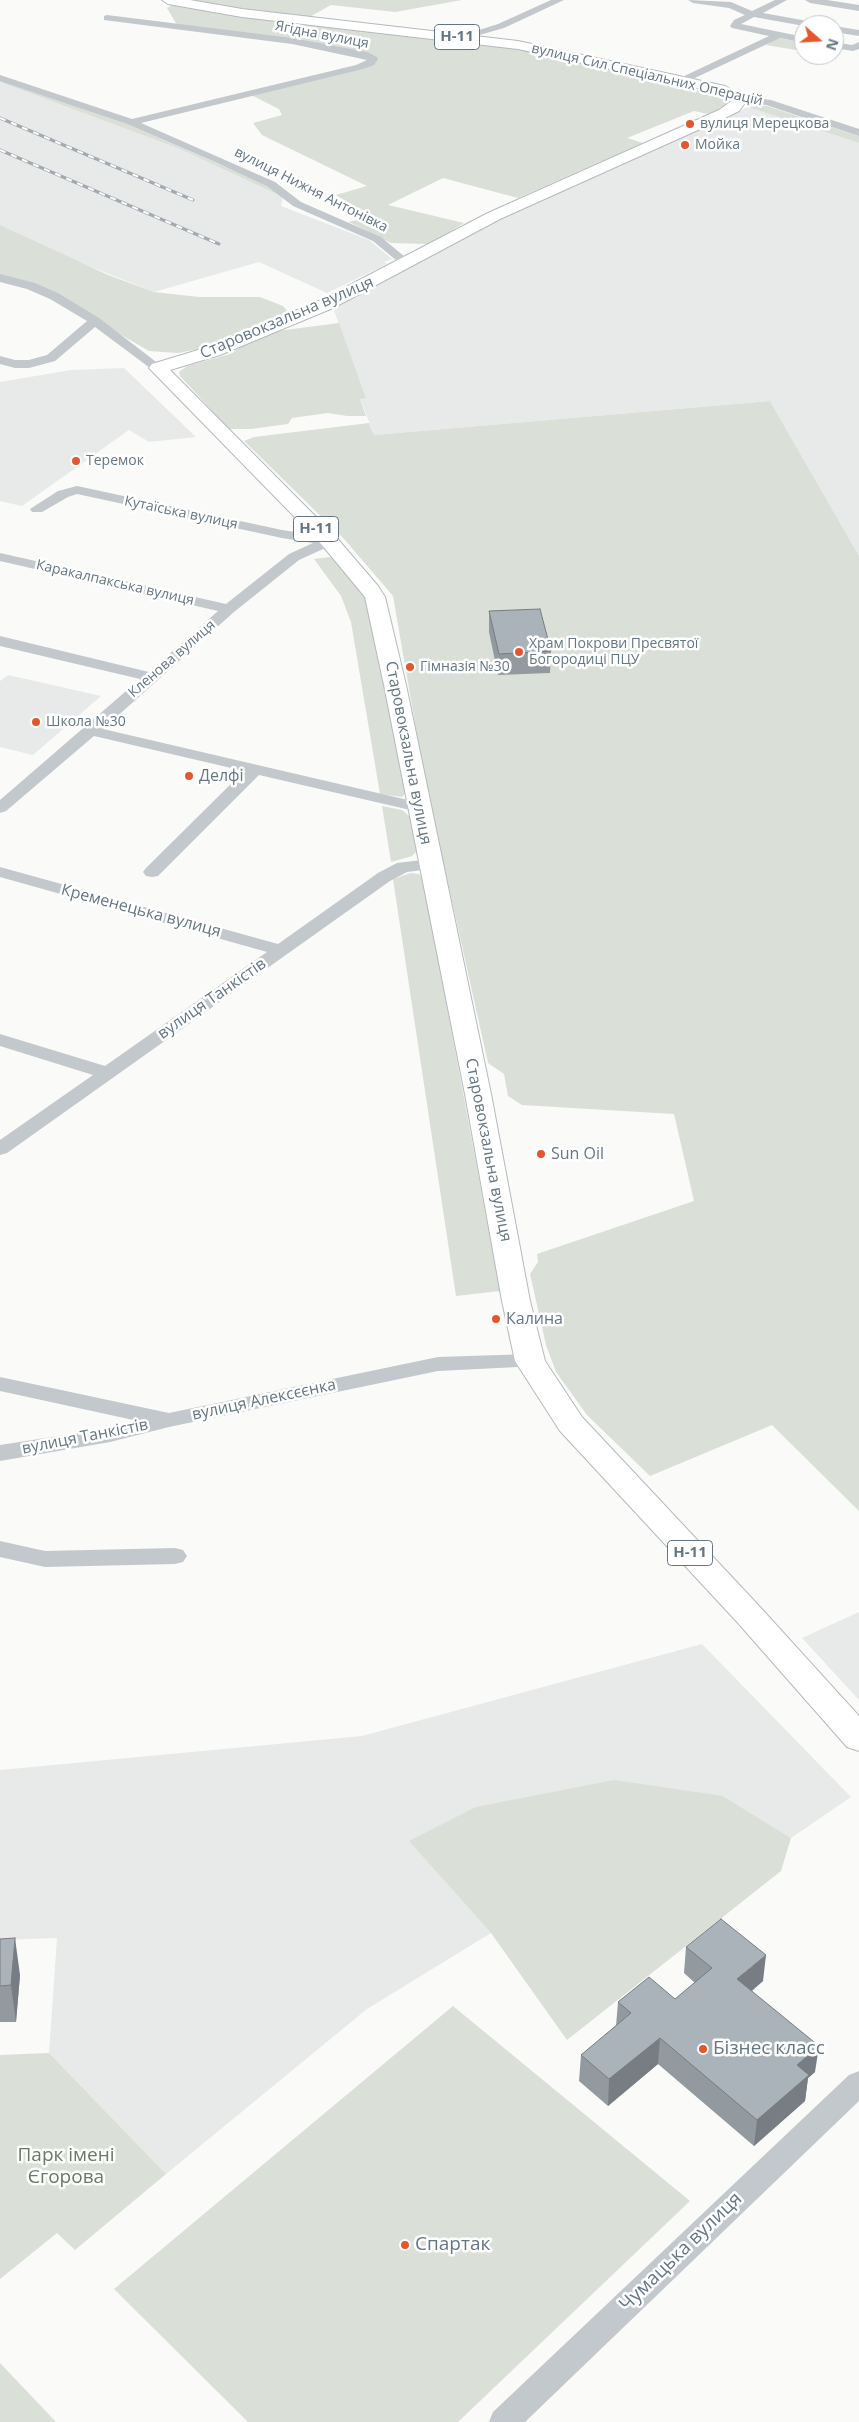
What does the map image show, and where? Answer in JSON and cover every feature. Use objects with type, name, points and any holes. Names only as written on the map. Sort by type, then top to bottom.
[{"type":"main road","name":"вулиця Сил Спеціальних Операцій","points":[[168,0],[304,20],[518,45],[720,89],[741,99]]},
{"type":"main road","name":"Старовокзальна вулиця","points":[[741,99],[734,108],[724,113],[494,216],[352,292],[255,335],[214,351],[158,368],[329,541],[375,597],[395,685],[480,1104],[516,1301],[530,1361],[571,1424],[749,1615],[859,1738]]},
{"type":"street","name":"вулиця Сил Спеціальних Операцій","points":[[462,37],[501,26],[559,0]]},
{"type":"street","points":[[693,0],[738,7],[751,14],[794,22]]},
{"type":"street","points":[[782,0],[751,14],[735,23],[735,26],[794,38]]},
{"type":"street","points":[[810,0],[859,8]]},
{"type":"street","name":"Ягідна вулиця","points":[[107,18],[292,41],[367,55],[373,59],[370,63],[359,67],[131,122]]},
{"type":"street","points":[[846,30],[859,22]]},
{"type":"street","points":[[846,30],[859,33]]},
{"type":"street","points":[[682,81],[778,35]]},
{"type":"street","points":[[844,47],[853,48],[859,46]]},
{"type":"street","name":"вулиця Нижня Антонівка","points":[[0,78],[131,122],[262,180],[298,204],[377,238],[407,264]]},
{"type":"street","name":"вулиця Сил Спеціальних Операцій","points":[[741,99],[767,102],[859,133]]},
{"type":"street","points":[[0,278],[31,286],[54,296],[95,321],[158,368]]},
{"type":"street","points":[[0,360],[15,364],[29,364],[51,358],[74,341],[95,321]]},
{"type":"street","name":"Кутаїська вулиця","points":[[37,509],[63,494],[77,490],[282,534],[329,541]]},
{"type":"street","name":"Кленова вулиця","points":[[0,808],[91,731],[229,609],[294,557],[329,541]]},
{"type":"street","name":"Каракалпакська вулиця","points":[[0,557],[229,609]]},
{"type":"street","points":[[0,641],[150,677]]},
{"type":"street","points":[[91,731],[419,807]]},
{"type":"street","points":[[152,872],[256,769]]},
{"type":"street","name":"вулиця Танкістів","points":[[0,1150],[384,876],[403,867],[431,864]]},
{"type":"street","name":"Кременецька вулиця","points":[[0,872],[281,950]]},
{"type":"street","points":[[0,1040],[107,1073]]},
{"type":"street","name":"вулиця Алексєєнка","points":[[0,1384],[169,1420],[438,1364],[530,1361]]},
{"type":"street","name":"вулиця Танкістів","points":[[0,1453],[110,1435],[169,1420]]},
{"type":"street","points":[[0,1549],[45,1559],[175,1556]]},
{"type":"street","name":"Чумацька вулиця","points":[[504,2422],[859,2083]]},
{"type":"shaded area","points":[[0,82],[180,149],[283,197],[281,206],[369,240],[392,259],[384,262],[387,264],[327,293],[259,262],[154,292],[69,258],[0,225]]},
{"type":"shaded area","points":[[748,107],[859,143],[859,556],[770,401],[374,435],[360,398],[366,398],[332,305],[492,220]]},
{"type":"shaded area","points":[[124,368],[196,437],[149,442],[129,430],[22,506],[0,501],[0,382],[71,370]]},
{"type":"shaded area","name":"Школа №30","points":[[8,675],[101,696],[33,755],[0,747],[0,681]]},
{"type":"shaded area","points":[[859,1612],[859,1700],[802,1638]]},
{"type":"shaded area","points":[[702,1644],[851,1797],[791,1838],[723,1796],[410,1841],[491,1933],[367,2009],[166,2174],[49,2053],[57,1938],[0,1940],[0,1770],[362,1736]]},
{"type":"green space","points":[[183,0],[462,0],[395,12],[331,5],[304,20]]},
{"type":"green space","points":[[174,4],[515,46],[720,93],[730,100],[725,106],[708,114],[694,111],[627,138],[643,143],[518,198],[443,178],[388,205],[464,223],[429,244],[391,243],[349,222],[370,216],[336,195],[367,186],[262,135],[253,123],[282,115],[279,109],[249,94],[367,66],[370,55],[177,25],[167,8]]},
{"type":"green space","points":[[778,38],[794,41],[794,50],[766,45]]},
{"type":"green space","points":[[0,80],[127,124],[267,185],[283,197],[180,149],[0,82]]},
{"type":"green space","points":[[767,106],[859,136],[859,143],[748,107]]},
{"type":"green space","points":[[0,225],[108,275],[154,292],[199,297],[260,297],[283,306],[287,311],[277,320],[209,347],[178,353],[149,351],[54,296],[0,278]]},
{"type":"green space","points":[[339,323],[366,398],[360,399],[366,416],[328,413],[292,418],[288,424],[251,429],[229,429],[180,376],[179,372],[187,366],[230,354],[244,345],[277,331]]},
{"type":"green space","points":[[770,401],[859,556],[859,1511],[772,1425],[650,1476],[587,1415],[556,1372],[546,1345],[530,1274],[538,1262],[537,1254],[694,1201],[674,1114],[522,1105],[508,1096],[504,1074],[488,1063],[424,775],[393,596],[345,540],[244,441],[254,437],[369,423],[374,435]]},
{"type":"green space","points":[[330,557],[336,560],[364,591],[408,790],[402,797],[380,794],[351,622],[341,596],[314,559]]},
{"type":"green space","points":[[382,806],[402,810],[410,817],[417,851],[412,856],[391,862]]},
{"type":"green space","points":[[411,873],[419,874],[423,878],[500,1291],[456,1296],[393,879]]},
{"type":"green space","points":[[614,1780],[723,1796],[791,1838],[781,1871],[567,2040],[491,1933],[409,1841],[476,1807]]},
{"type":"green space","name":"Спартак","points":[[453,2006],[690,2201],[458,2422],[248,2422],[114,2289]]},
{"type":"green space","name":"Парк імені Єгорова","points":[[49,2053],[166,2174],[75,2250],[57,2233],[0,2279],[0,2055]]},
{"type":"green space","points":[[0,2363],[56,2422],[0,2422]]},
{"type":"building","points":[[540,609],[551,651],[499,654],[489,611]]},
{"type":"building","name":"Бізнес класс","points":[[721,1919],[766,1955],[737,1979],[819,2046],[797,2065],[809,2075],[757,2120],[660,2038],[609,2079],[581,2055],[631,2013],[618,2002],[649,1977],[675,1999],[712,1968],[686,1947]]},
{"type":"building","points":[[15,1938],[11,1985],[0,1986],[0,1939]]},
{"type":"railway","points":[[0,118],[193,200]]},
{"type":"railway","points":[[0,150],[219,244]]},
{"type":"place","name":"вулиця Мерецкова","points":[[690,124]]},
{"type":"place","name":"Мойка","points":[[685,145]]},
{"type":"place","name":"Теремок","points":[[76,461]]},
{"type":"place","name":"Храм Покрови Пресвятої Богородиці ПЦУ","points":[[519,652]]},
{"type":"place","name":"Гімназія №30","points":[[410,667]]},
{"type":"place","name":"Школа №30","points":[[36,722]]},
{"type":"place","name":"Делфі","points":[[189,776]]},
{"type":"place","name":"Sun Oil","points":[[541,1154]]},
{"type":"place","name":"Калина","points":[[496,1319]]},
{"type":"place","name":"Бізнес класс","points":[[703,2049]]},
{"type":"place","name":"Спартак","points":[[405,2245]]}]
